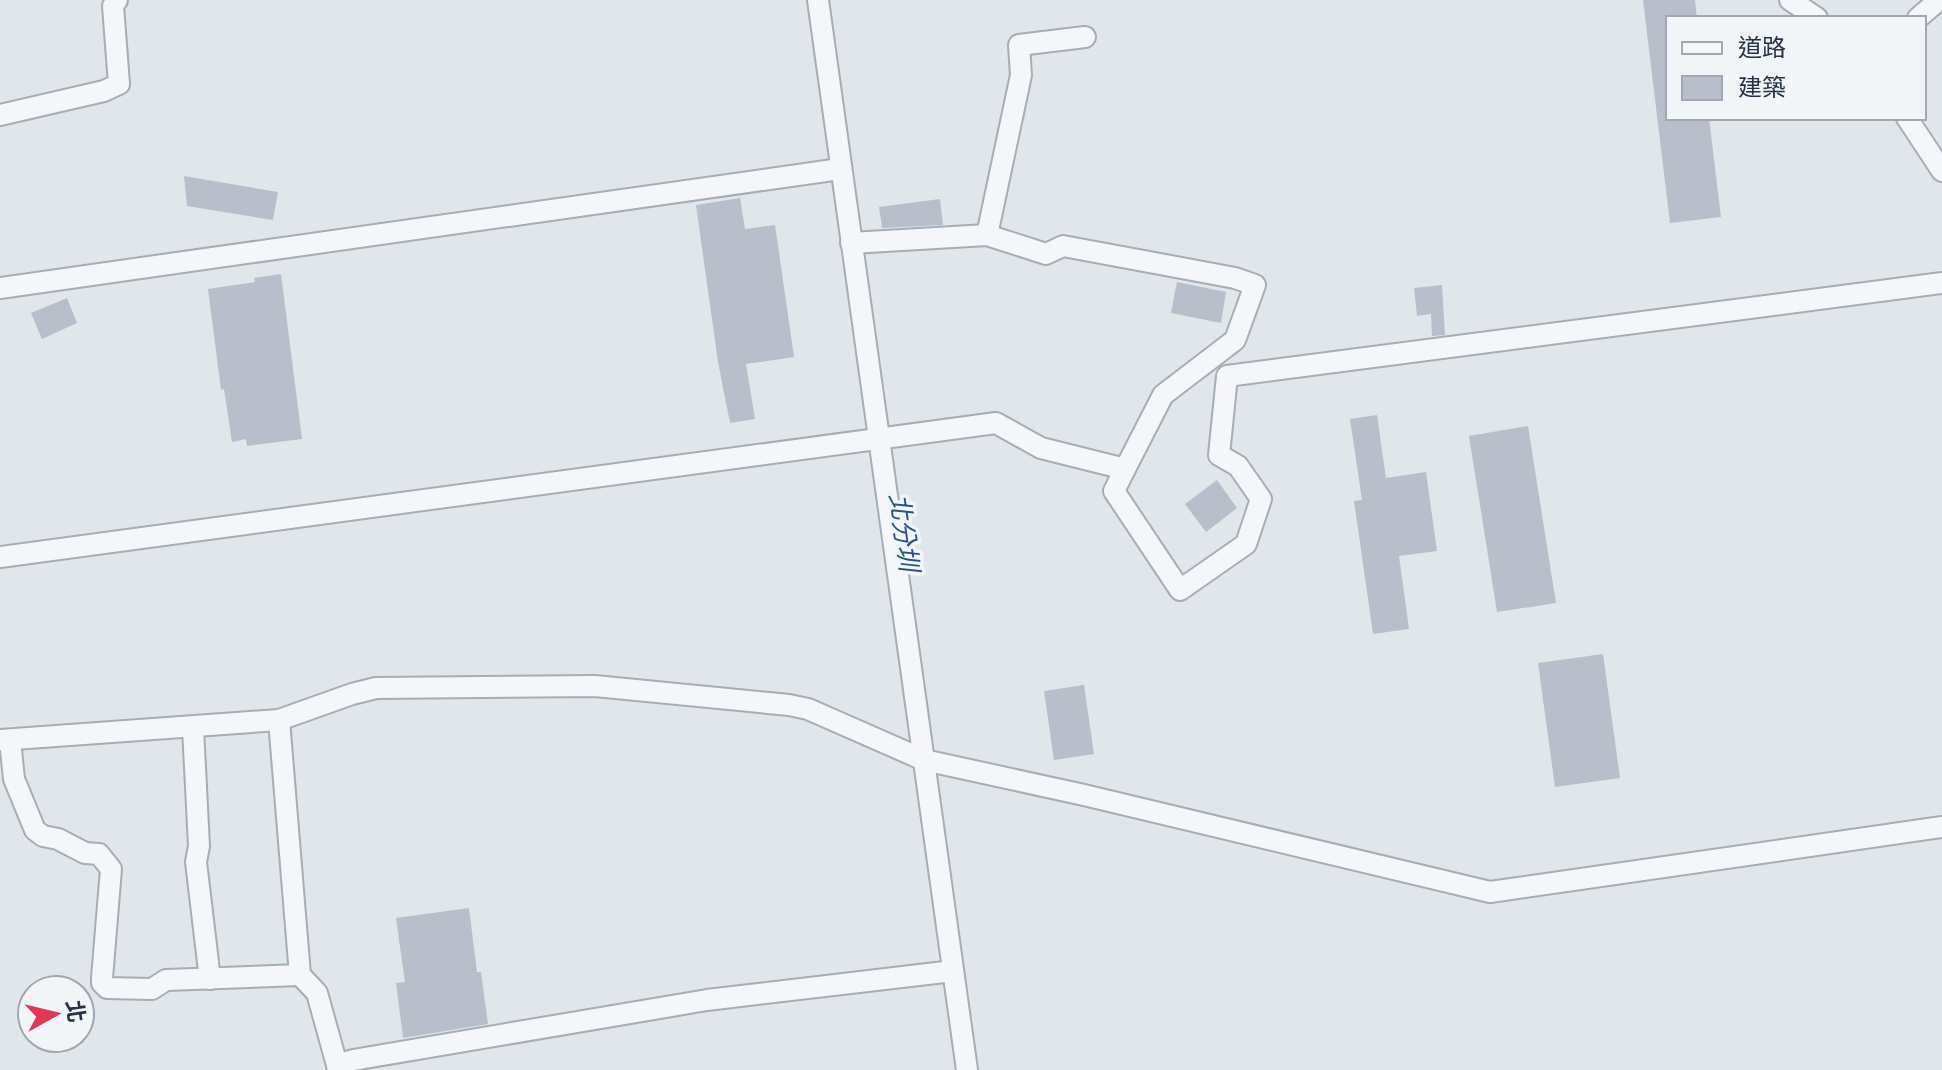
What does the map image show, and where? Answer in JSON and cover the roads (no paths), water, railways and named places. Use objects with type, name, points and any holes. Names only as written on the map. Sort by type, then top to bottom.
[{"type":"street","points":[[0,115],[104,91],[119,84],[113,6],[117,0]]},
{"type":"street","points":[[818,0],[830,170],[851,243],[869,439],[924,760],[944,972],[967,1070]]},
{"type":"street","points":[[1790,0],[1814,16]]},
{"type":"street","points":[[1920,16],[1939,0]]},
{"type":"street","points":[[987,235],[1021,75],[1019,45],[1085,37]]},
{"type":"street","points":[[1908,120],[1942,171]]},
{"type":"street","points":[[0,288],[830,170]]},
{"type":"street","points":[[851,243],[987,235],[1046,254],[1063,246],[1235,278],[1255,285],[1235,340],[1227,376],[1219,455],[1238,466],[1261,499],[1246,544],[1180,590],[1114,491],[1163,395],[1235,340]]},
{"type":"street","points":[[1227,376],[1942,283]]},
{"type":"street","points":[[0,557],[996,423],[1041,448],[1125,469]]},
{"type":"street","points":[[300,975],[166,980],[152,989],[107,988],[102,983],[111,869],[99,854],[85,853],[35,830],[14,779],[5,740],[279,720],[376,688],[595,686],[789,705],[808,709],[924,760],[1498,892],[1942,827]]},
{"type":"street","points":[[279,720],[300,975],[317,993],[338,1068],[353,1060],[707,1000],[944,972]]},
{"type":"street","points":[[193,728],[199,846],[196,862],[210,979]]},
{"type":"water label","name":"北分圳","points":[[904,532]]}]
